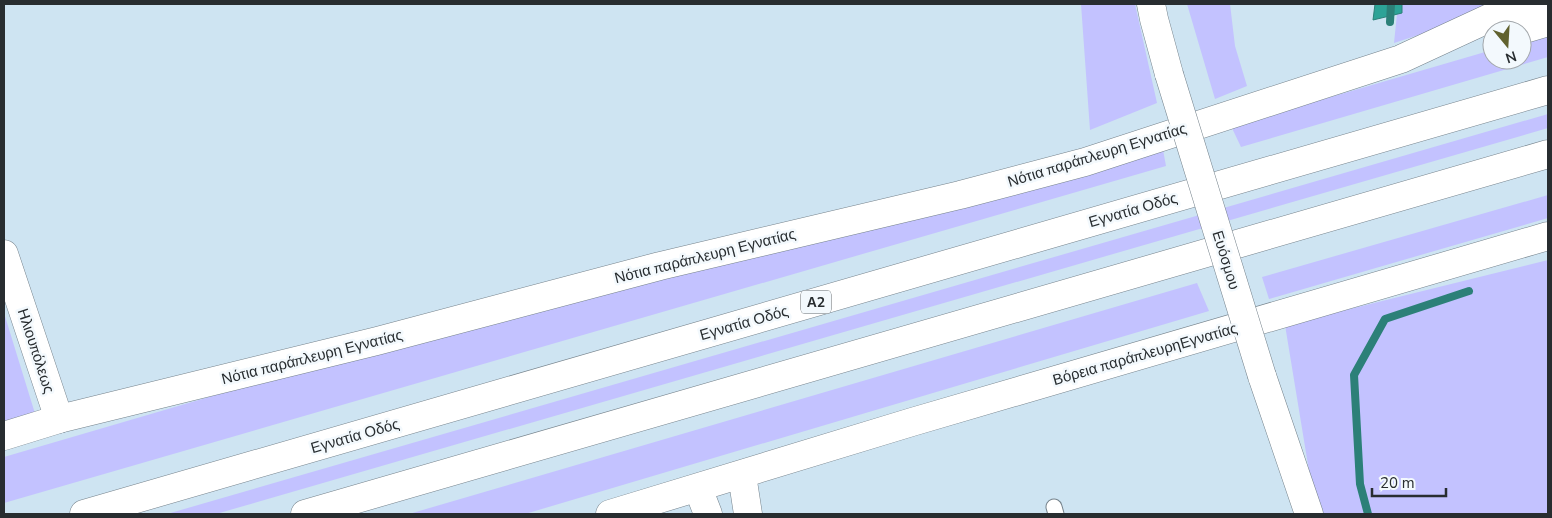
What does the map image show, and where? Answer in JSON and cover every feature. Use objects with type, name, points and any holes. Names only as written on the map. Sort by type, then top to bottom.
[{"type":"main road","name":"Ευόσμου","points":[[1151,4],[1169,74],[1262,376],[1309,514]]},
{"type":"main road","name":"Νότια παράπλευρη Εγνατίας","points":[[4,436],[59,420],[377,341],[660,266],[960,195],[1085,162],[1400,59],[1496,16],[1535,4]]},
{"type":"main road","points":[[1532,27],[1548,22]]},
{"type":"main road","name":"Νότια παράπλευρη Εγνατίας","points":[[1400,59],[1450,50],[1482,41]]},
{"type":"main road","name":"Εγνατία Οδός","points":[[84,514],[1548,90]]},
{"type":"main road","points":[[305,514],[1548,154]]},
{"type":"main road","name":"Βόρεια παράπλευρηΕγνατίας","points":[[610,514],[912,422],[1548,236]]},
{"type":"main road","name":"Ηλιουπόλεως","points":[[4,254],[59,420]]},
{"type":"main road","points":[[742,475],[748,514]]},
{"type":"main road","points":[[698,488],[708,514]]},
{"type":"shaded area","points":[[4,4],[1548,4],[1548,514],[4,514]]},
{"type":"shaded area","points":[[1081,4],[1135,4],[1157,103],[1090,130]]},
{"type":"shaded area","points":[[1187,4],[1230,4],[1235,46],[1247,86],[1215,99]]},
{"type":"shaded area","points":[[1375,4],[1402,4],[1402,13],[1373,20]]},
{"type":"shaded area","points":[[1398,4],[1513,4],[1394,43]]},
{"type":"shaded area","points":[[1548,34],[1548,57],[1532,62],[1532,38]]},
{"type":"shaded area","points":[[1482,53],[1482,70],[1504,70],[1241,147],[1231,126]]},
{"type":"shaded area","points":[[1548,114],[1548,128],[216,514],[167,514]]},
{"type":"shaded area","points":[[1161,139],[1166,166],[4,503],[4,457],[401,341]]},
{"type":"shaded area","points":[[1548,195],[1548,218],[1269,299],[1262,277]]},
{"type":"shaded area","points":[[1548,260],[1548,514],[1324,514],[1310,477],[1285,325]]},
{"type":"shaded area","points":[[1197,283],[1209,311],[525,514],[409,514]]},
{"type":"shaded area","points":[[4,313],[37,420],[4,430]]},
{"type":"waterway","points":[[1390,22],[1391,4]]},
{"type":"waterway","points":[[1368,514],[1360,484],[1354,375],[1385,319],[1469,291]]}]
